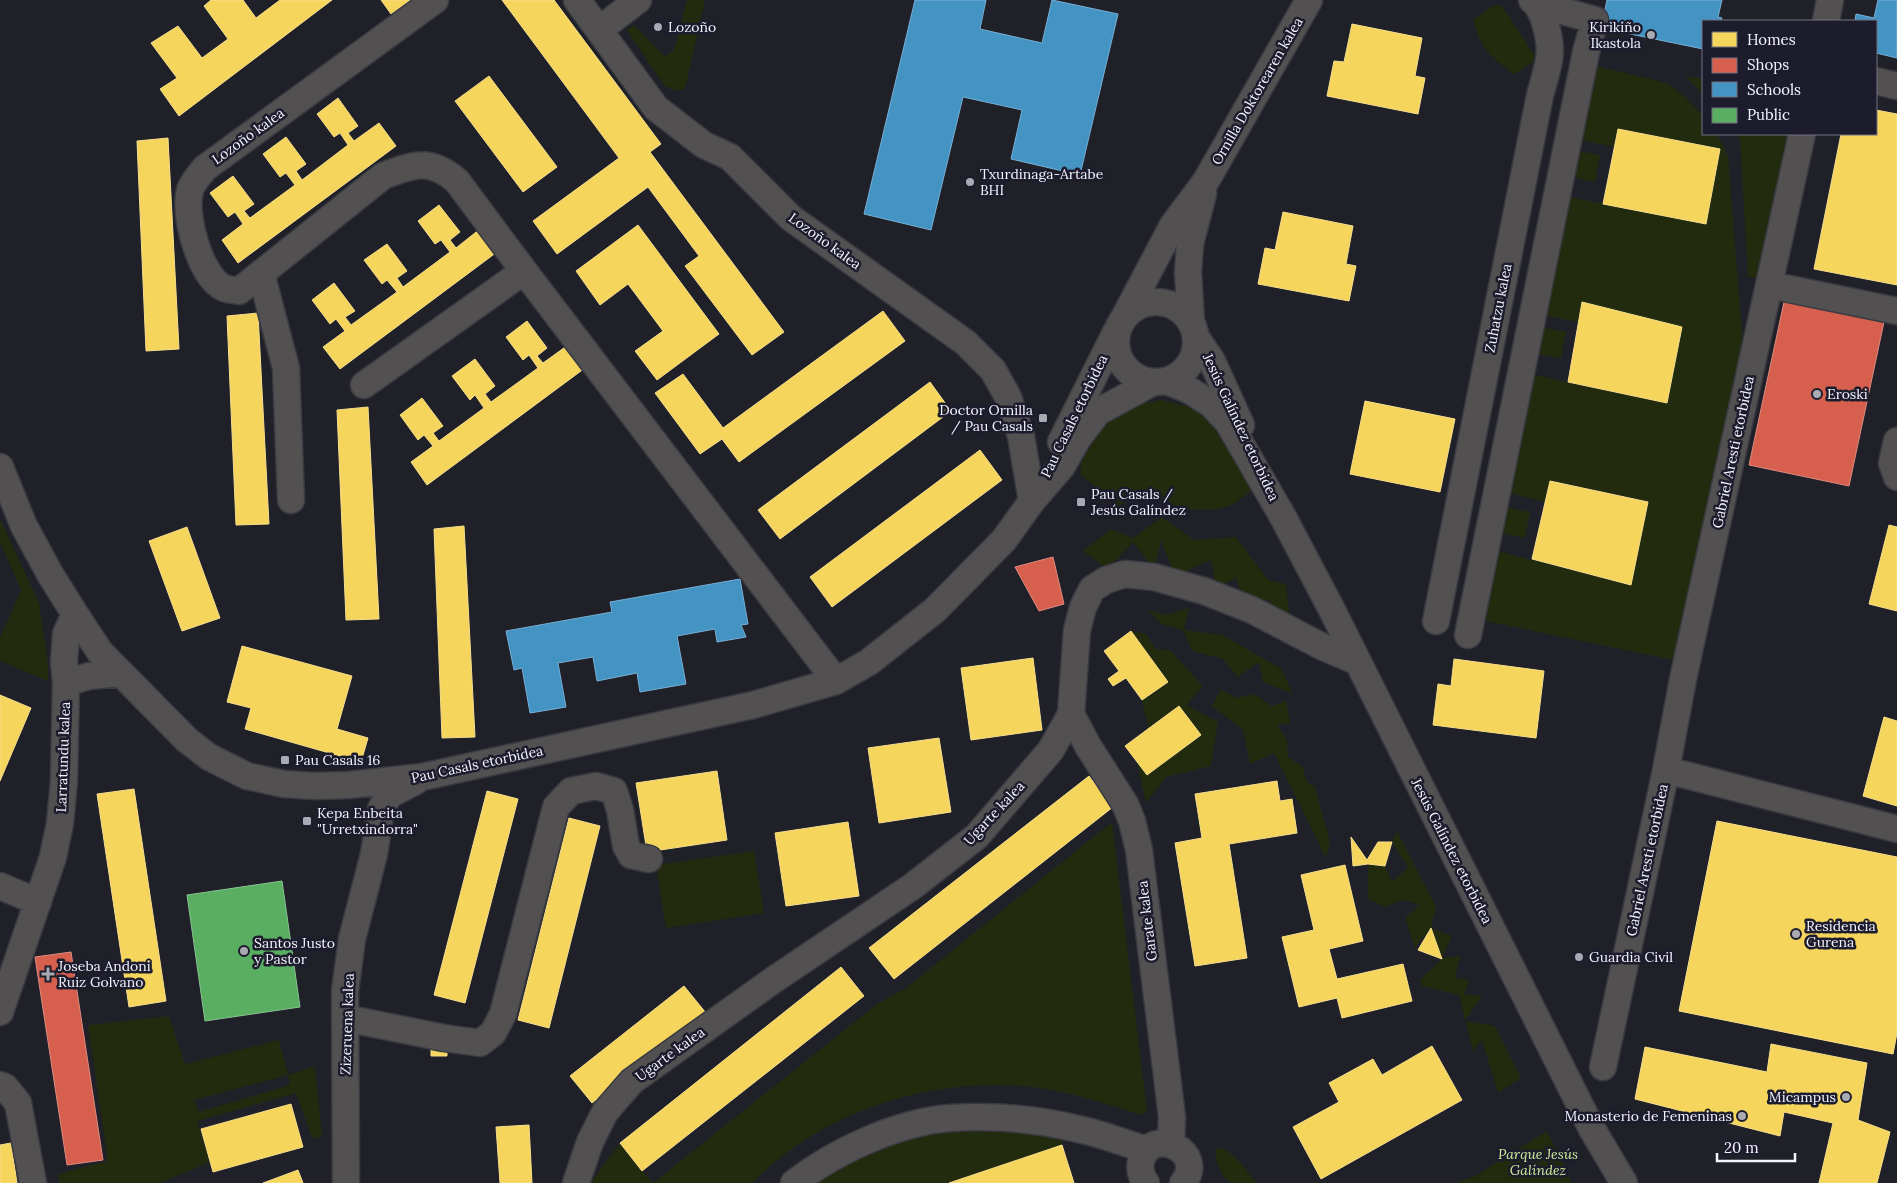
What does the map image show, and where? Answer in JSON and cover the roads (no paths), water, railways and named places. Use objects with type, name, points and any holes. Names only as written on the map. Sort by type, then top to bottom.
[{"type":"street","name":"Lozoño kalea","points":[[435,0],[204,168],[190,190],[188,211],[193,238],[210,275],[224,288],[239,291],[383,176],[409,166],[429,166],[444,170],[457,181],[836,681]]},
{"type":"street","name":"Lozoño kalea","points":[[577,0],[656,108],[704,144],[730,157],[792,218],[966,343],[993,370],[1008,397],[1020,436],[1032,501]]},
{"type":"street","points":[[599,30],[638,0]]},
{"type":"street","name":"Ornilla Doktorearen kalea","points":[[1121,323],[1173,225],[1206,181],[1309,0]]},
{"type":"street","points":[[1826,20],[1830,0]]},
{"type":"street","points":[[1468,635],[1594,20],[1535,2]]},
{"type":"street","name":"Zuhatzu kalea","points":[[1436,621],[1538,105],[1550,58],[1546,27],[1535,2]]},
{"type":"street","points":[[1877,81],[1897,86]]},
{"type":"street","name":"Gabriel Aresti etorbidea","points":[[1603,1066],[1666,770],[1683,679],[1802,135]]},
{"type":"street","name":"Ornilla Doktorearen kalea","points":[[1194,330],[1188,273],[1190,244],[1206,181]]},
{"type":"street","points":[[364,385],[524,271]]},
{"type":"street","points":[[261,273],[286,368],[291,500]]},
{"type":"street","points":[[1770,285],[1897,311]]},
{"type":"street","points":[[1154,301],[1175,306],[1184,313],[1194,330],[1196,349],[1190,365],[1183,372],[1160,382],[1136,377],[1122,365],[1116,348],[1121,323],[1133,309],[1143,304],[1154,301]]},
{"type":"street","name":"Pau Casals etorbidea","points":[[1032,501],[1121,323]]},
{"type":"street","name":"Jesús Galíndez etorbidea","points":[[1194,330],[1212,360],[1283,517],[1592,1129],[1615,1171],[1624,1183]]},
{"type":"street","name":"Pau Casals etorbidea","points":[[0,467],[24,526],[50,574],[100,652],[187,740],[209,757],[247,776],[284,784],[349,786],[422,777],[753,705],[836,681],[869,662],[935,610],[1004,540],[1032,501],[1062,466],[1078,438],[1098,412],[1160,382]]},
{"type":"street","name":"Jesús Galíndez etorbidea","points":[[1160,382],[1189,390],[1211,404],[1228,422],[1283,517]]},
{"type":"street","points":[[1897,441],[1892,463],[1897,477]]},
{"type":"street","name":"Ugarte kalea","points":[[576,1183],[590,1142],[605,1112],[632,1081],[772,981],[913,886],[977,836],[1051,750],[1071,714],[1077,630],[1083,607],[1092,589],[1106,580],[1126,574],[1154,577],[1204,591],[1252,610],[1323,648],[1356,660]]},
{"type":"street","name":"Larratundu kalea","points":[[0,1012],[53,857],[60,823],[64,781],[66,683],[64,662],[66,634],[75,614]]},
{"type":"street","points":[[66,683],[89,676],[122,674]]},
{"type":"street","name":"Garate kalea","points":[[1071,714],[1088,746],[1125,804],[1132,821],[1139,850],[1172,1117],[1159,1147],[1142,1157],[1140,1165],[1141,1174],[1146,1183]]},
{"type":"street","name":"Gabriel Aresti etorbidea","points":[[1666,770],[1897,829]]},
{"type":"street","points":[[349,786],[367,794],[381,809],[389,795],[422,777]]},
{"type":"street","points":[[345,1018],[444,1038],[480,1043],[493,1033],[503,1014],[556,807],[571,791],[596,786],[614,790],[620,810],[626,846],[631,854],[649,859]]},
{"type":"street","name":"Zizeruena kalea","points":[[346,1183],[345,991],[352,939],[374,854],[381,809]]},
{"type":"street","points":[[0,886],[38,902]]},
{"type":"street","points":[[0,1085],[5,1087],[18,1103],[33,1183]]},
{"type":"street","points":[[794,1183],[825,1162],[881,1136],[949,1118],[1014,1118],[1078,1128],[1159,1147],[1179,1148],[1188,1160],[1186,1182]]},
{"type":"place","name":"Lozoño","points":[[658,27]]},
{"type":"place","name":"Kirikiño Ikastola","points":[[1651,35]]},
{"type":"place","name":"Txurdinaga-Artabe BHI","points":[[970,182]]},
{"type":"place","name":"Eroski","points":[[1817,394]]},
{"type":"place","name":"Doctor Ornilla / Pau Casals","points":[[1043,418]]},
{"type":"place","name":"Pau Casals / Jesús Galíndez","points":[[1081,502]]},
{"type":"place","name":"Pau Casals 16","points":[[285,760]]},
{"type":"place","name":"Kepa Enbeita \"Urretxindorra\"","points":[[307,821]]},
{"type":"place","name":"Residencia Gurena","points":[[1796,934]]},
{"type":"place","name":"Santos Justo y Pastor","points":[[244,951]]},
{"type":"place","name":"Guardia Civil","points":[[1579,957]]},
{"type":"place","name":"Joseba Andoni Ruiz Golvano","points":[[48,974]]},
{"type":"place","name":"Micampus","points":[[1846,1097]]},
{"type":"place","name":"Monasterio de Femeninas","points":[[1742,1116]]},
{"type":"park label","name":"Parque Jesús Galíndez","points":[[1538,1162]]}]
